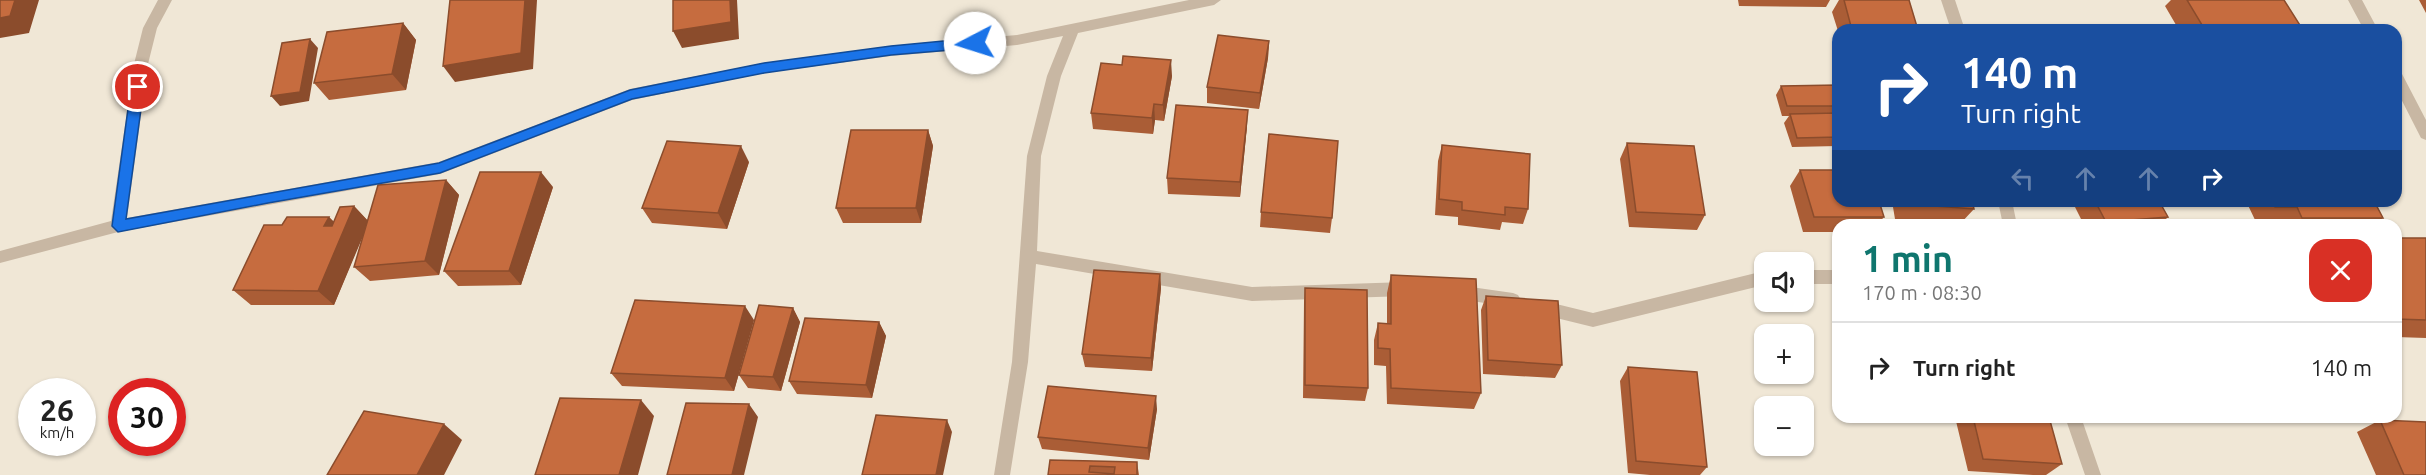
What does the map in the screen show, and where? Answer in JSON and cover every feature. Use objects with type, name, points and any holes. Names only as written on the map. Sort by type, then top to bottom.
[{"type":"street","points":[[118,226],[141,64],[150,28],[165,0]]},
{"type":"street","points":[[0,257],[118,226],[268,197],[440,168],[630,95],[764,68],[891,51],[1017,40],[1214,0]]},
{"type":"street","points":[[1948,0],[1956,24]]},
{"type":"street","points":[[2355,0],[2368,24]]},
{"type":"street","points":[[1002,475],[1020,362],[1034,156],[1054,76],[1073,28]]},
{"type":"street","points":[[2402,88],[2426,134]]},
{"type":"street","points":[[1029,256],[1252,294],[1417,289]]},
{"type":"street","points":[[1814,277],[1832,277]]},
{"type":"street","points":[[1440,289],[1503,298],[1593,320],[1754,279]]},
{"type":"street","points":[[2075,423],[2093,475]]},
{"type":"building","points":[[0,0],[15,0],[10,16],[0,18]]},
{"type":"building","points":[[450,0],[525,0],[521,53],[443,66]]},
{"type":"building","points":[[673,0],[730,0],[731,22],[673,31]]},
{"type":"building","points":[[1844,0],[1909,0],[1916,24],[1850,24]]},
{"type":"building","points":[[2187,0],[2284,0],[2299,24],[2201,24]]},
{"type":"building","points":[[403,23],[392,74],[314,83],[327,32]]},
{"type":"building","points":[[1218,35],[1269,41],[1260,93],[1207,87]]},
{"type":"building","points":[[310,39],[300,92],[271,96],[282,43]]},
{"type":"building","points":[[1123,56],[1171,60],[1163,105],[1154,104],[1152,118],[1091,113],[1101,63],[1122,65]]},
{"type":"building","points":[[1832,85],[1832,106],[1787,106],[1781,86]]},
{"type":"building","points":[[1176,105],[1248,110],[1240,182],[1167,178]]},
{"type":"building","points":[[1832,113],[1832,137],[1797,138],[1790,114]]},
{"type":"building","points":[[851,130],[928,130],[916,208],[836,208]]},
{"type":"building","points":[[1269,134],[1338,141],[1332,218],[1261,212]]},
{"type":"building","points":[[667,141],[741,146],[718,213],[642,208]]},
{"type":"building","points":[[1627,143],[1694,146],[1705,215],[1636,212]]},
{"type":"building","points":[[1442,145],[1530,154],[1528,209],[1505,207],[1505,215],[1462,210],[1462,202],[1439,199]]},
{"type":"building","points":[[1800,170],[1832,170],[1832,207],[1881,207],[1884,217],[1814,217]]},
{"type":"building","points":[[480,172],[541,172],[509,271],[444,271]]},
{"type":"building","points":[[446,180],[425,261],[354,267],[378,185]]},
{"type":"building","points":[[354,206],[318,291],[233,290],[264,225],[282,225],[287,217],[329,217],[324,226],[332,226],[340,207]]},
{"type":"building","points":[[1948,207],[1974,207],[1974,209]]},
{"type":"building","points":[[2098,207],[2162,207],[2168,217],[2143,219],[2104,219]]},
{"type":"building","points":[[2297,207],[2377,207],[2383,218],[2302,218]]},
{"type":"building","points":[[2402,238],[2426,238],[2426,320],[2402,319]]},
{"type":"building","points":[[1094,270],[1160,274],[1151,358],[1082,354]]},
{"type":"building","points":[[1391,275],[1476,279],[1481,393],[1391,388],[1390,349],[1378,348],[1378,323],[1391,324]]},
{"type":"building","points":[[1305,288],[1367,290],[1368,388],[1305,385]]},
{"type":"building","points":[[1486,296],[1558,301],[1562,365],[1488,360]]},
{"type":"building","points":[[635,300],[745,306],[725,378],[611,373]]},
{"type":"building","points":[[759,305],[793,308],[773,377],[739,375]]},
{"type":"building","points":[[805,318],[879,322],[866,385],[789,381]]},
{"type":"building","points":[[1628,367],[1697,372],[1707,467],[1636,461]]},
{"type":"building","points":[[1048,386],[1156,396],[1148,448],[1038,437]]},
{"type":"building","points":[[560,398],[641,400],[619,475],[535,475]]},
{"type":"building","points":[[686,403],[749,404],[732,475],[667,475]]},
{"type":"building","points":[[364,411],[444,424],[417,475],[327,475]]},
{"type":"building","points":[[876,415],[947,420],[936,475],[862,475]]},
{"type":"building","points":[[2426,422],[2426,475],[2404,475],[2381,423]]},
{"type":"building","points":[[1974,423],[2051,423],[2062,464],[1983,459]]},
{"type":"building","points":[[1050,460],[1137,462],[1137,475],[1048,475]],"holes":[[[1090,466],[1115,467],[1114,474],[1089,472]]]},
{"type":"route","points":[[138,87],[118,226],[268,197],[440,168],[630,95],[764,68],[891,51],[975,43]]}]
